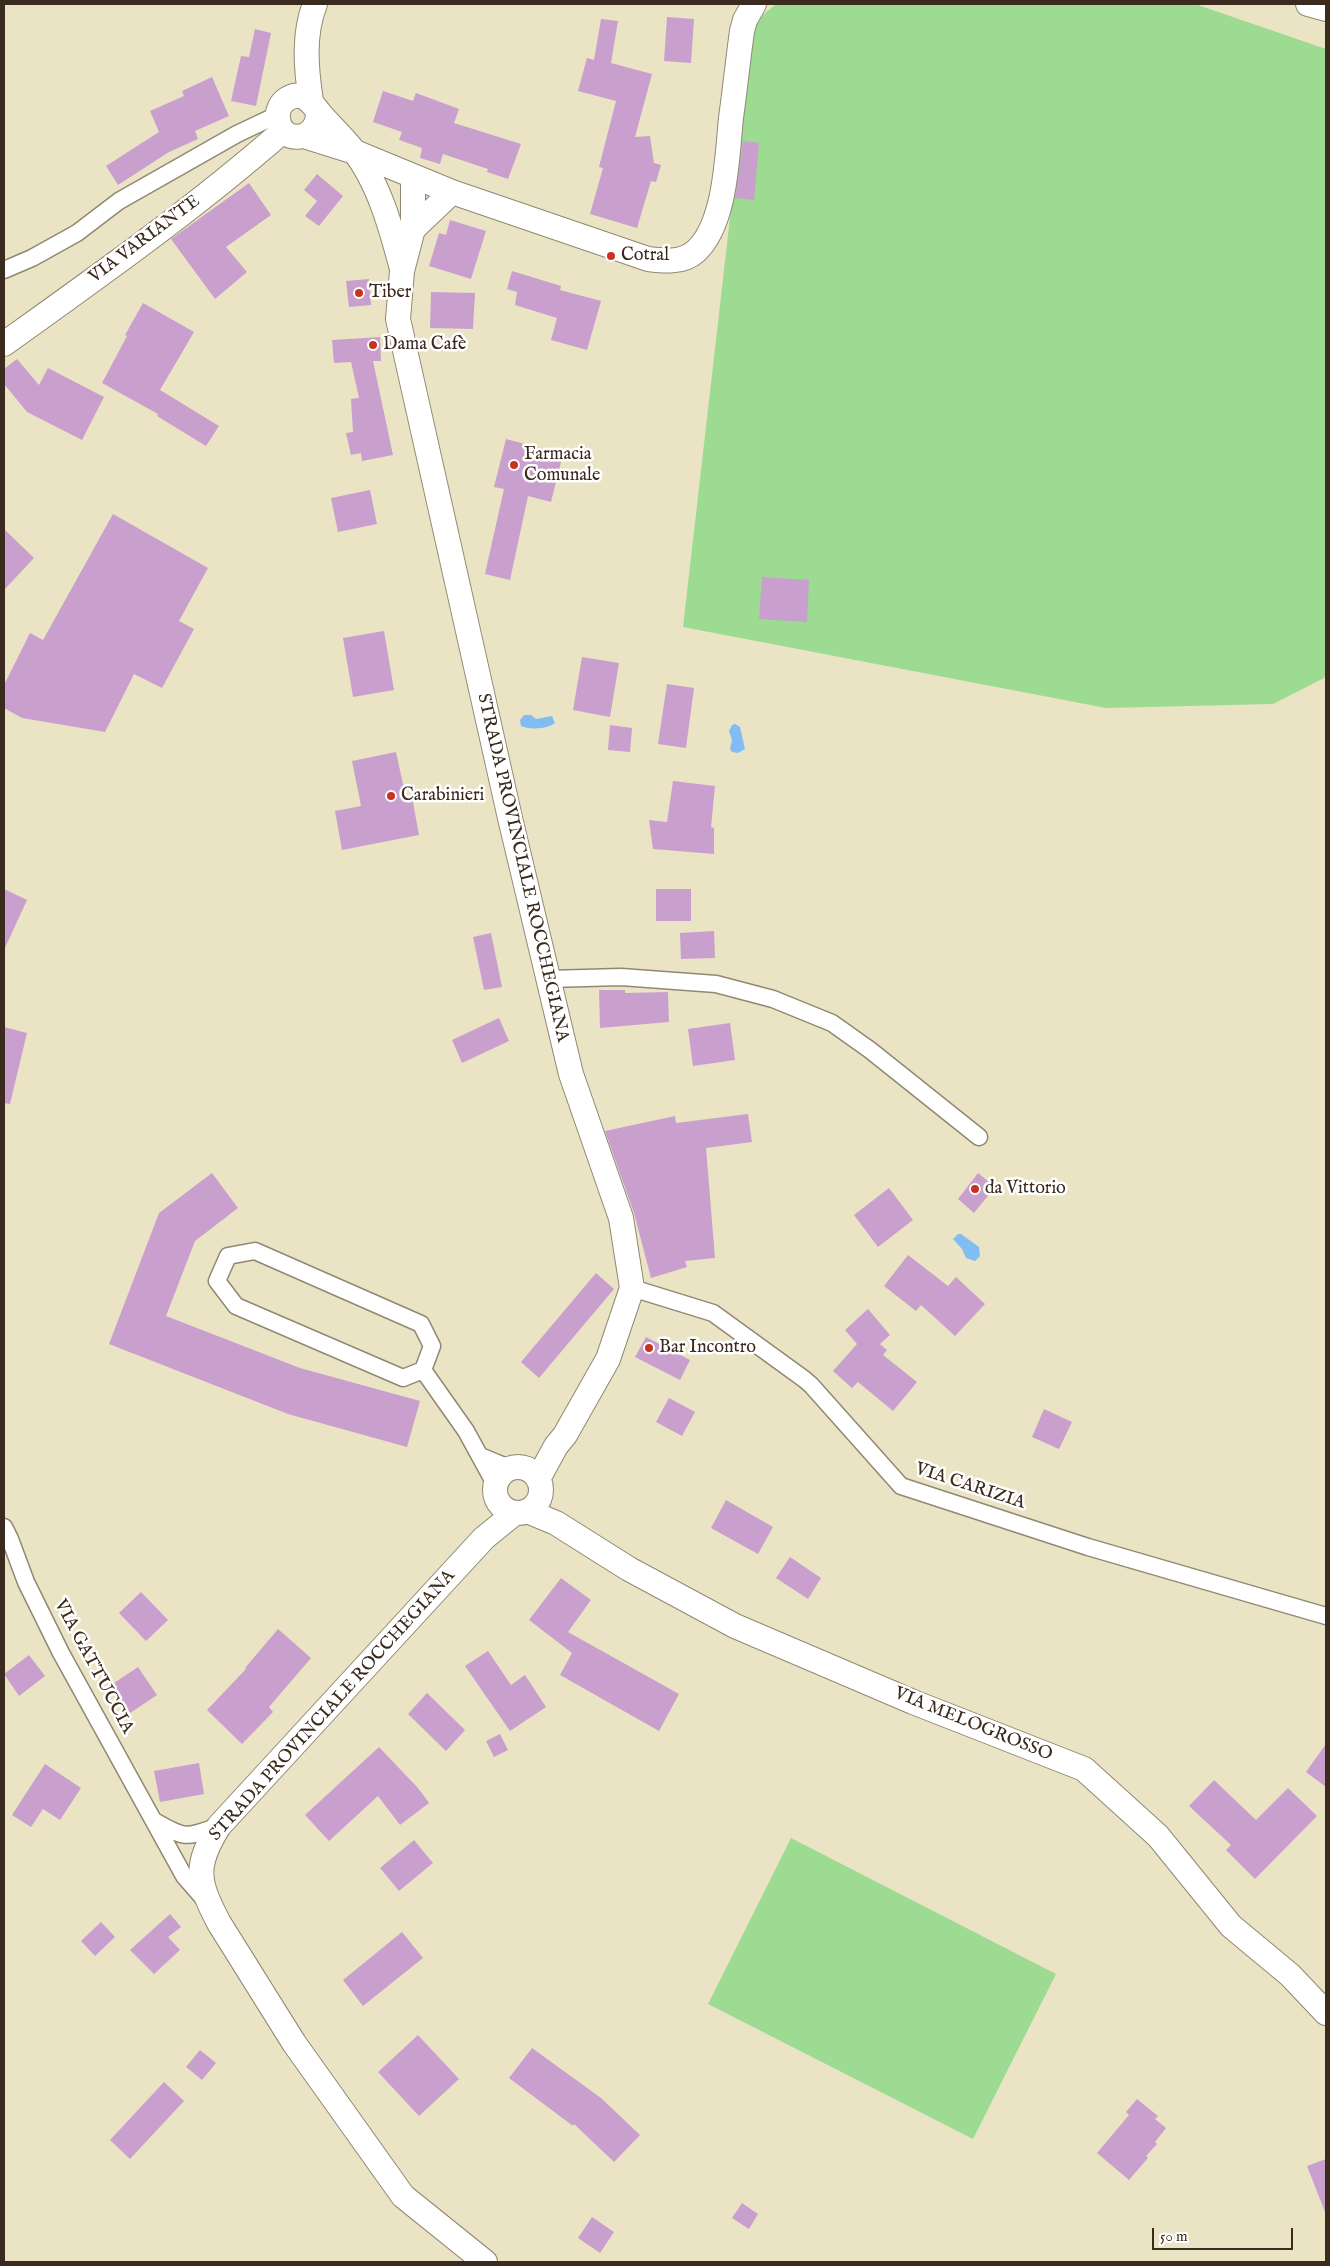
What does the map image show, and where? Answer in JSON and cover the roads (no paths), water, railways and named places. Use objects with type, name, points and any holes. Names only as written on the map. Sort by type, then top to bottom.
[{"type":"main road","points":[[287,121],[414,178],[452,192],[648,259],[675,260],[695,252],[710,231],[722,195],[742,31],[745,20],[754,4]]},
{"type":"main road","points":[[1308,4],[1326,9]]},
{"type":"main road","points":[[312,12],[307,62],[315,106]]},
{"type":"main road","points":[[287,121],[294,60],[312,12]]},
{"type":"main road","points":[[287,121],[298,96],[315,106],[355,152]]},
{"type":"main road","name":"VIA VARIANTE","points":[[4,344],[130,253],[252,158],[287,121],[309,134],[317,124],[315,106]]},
{"type":"main road","name":"STRADA PROVINCIALE ROCCHEGIANA","points":[[355,152],[376,190],[390,223],[402,271]]},
{"type":"main road","points":[[390,223],[399,192],[414,178]]},
{"type":"main road","name":"STRADA PROVINCIALE ROCCHEGIANA","points":[[414,178],[413,229],[402,271],[398,319],[548,979],[571,1074],[621,1218],[632,1288],[608,1359],[565,1435],[519,1491],[484,1538],[219,1826],[206,1847],[202,1858],[201,1876],[209,1904],[294,2043],[403,2196],[485,2262]]},
{"type":"main road","points":[[413,229],[452,192]]},
{"type":"main road","name":"VIA MELOGROSSO","points":[[519,1491],[556,1523],[629,1568],[734,1626],[913,1702],[1084,1769],[1158,1836],[1231,1926],[1290,1975],[1326,2013]]},
{"type":"street","points":[[4,270],[32,258],[77,233],[119,201],[237,134],[287,121]]},
{"type":"street","points":[[548,979],[621,977],[716,984],[773,999],[832,1023],[870,1050],[979,1137]]},
{"type":"street","points":[[256,1251],[420,1324],[432,1346],[423,1370],[403,1378],[236,1306],[217,1281],[228,1256],[256,1251]]},
{"type":"street","name":"VIA CARIZIA","points":[[632,1288],[713,1313],[811,1385],[901,1486],[1088,1547],[1326,1616]]},
{"type":"street","points":[[423,1370],[466,1431],[480,1456],[519,1491]]},
{"type":"street","name":"VIA GATTUCCIA","points":[[4,1527],[26,1582],[61,1653],[156,1822],[184,1876],[209,1904]]},
{"type":"street","points":[[156,1822],[178,1835],[193,1835],[219,1826]]},
{"type":"street","points":[[170,1850],[178,1856],[202,1858]]},
{"type":"water","points":[[524,715],[531,715],[536,719],[552,716],[555,723],[543,728],[524,727],[521,726],[520,720]]},
{"type":"water","points":[[735,724],[740,727],[745,749],[738,753],[732,752],[730,749],[732,740],[729,731],[732,725]]},
{"type":"water","points":[[958,1234],[961,1234],[979,1247],[980,1256],[975,1261],[966,1258],[962,1249],[953,1239]]},
{"type":"place","name":"Cotral","points":[[611,256]]},
{"type":"place","name":"Tiber","points":[[359,293]]},
{"type":"place","name":"Dama Cafè","points":[[373,345]]},
{"type":"place","name":"Farmacia Comunale","points":[[514,465]]},
{"type":"place","name":"Carabinieri","points":[[391,796]]},
{"type":"place","name":"da Vittorio","points":[[975,1189]]},
{"type":"place","name":"Bar Incontro","points":[[649,1348]]}]
